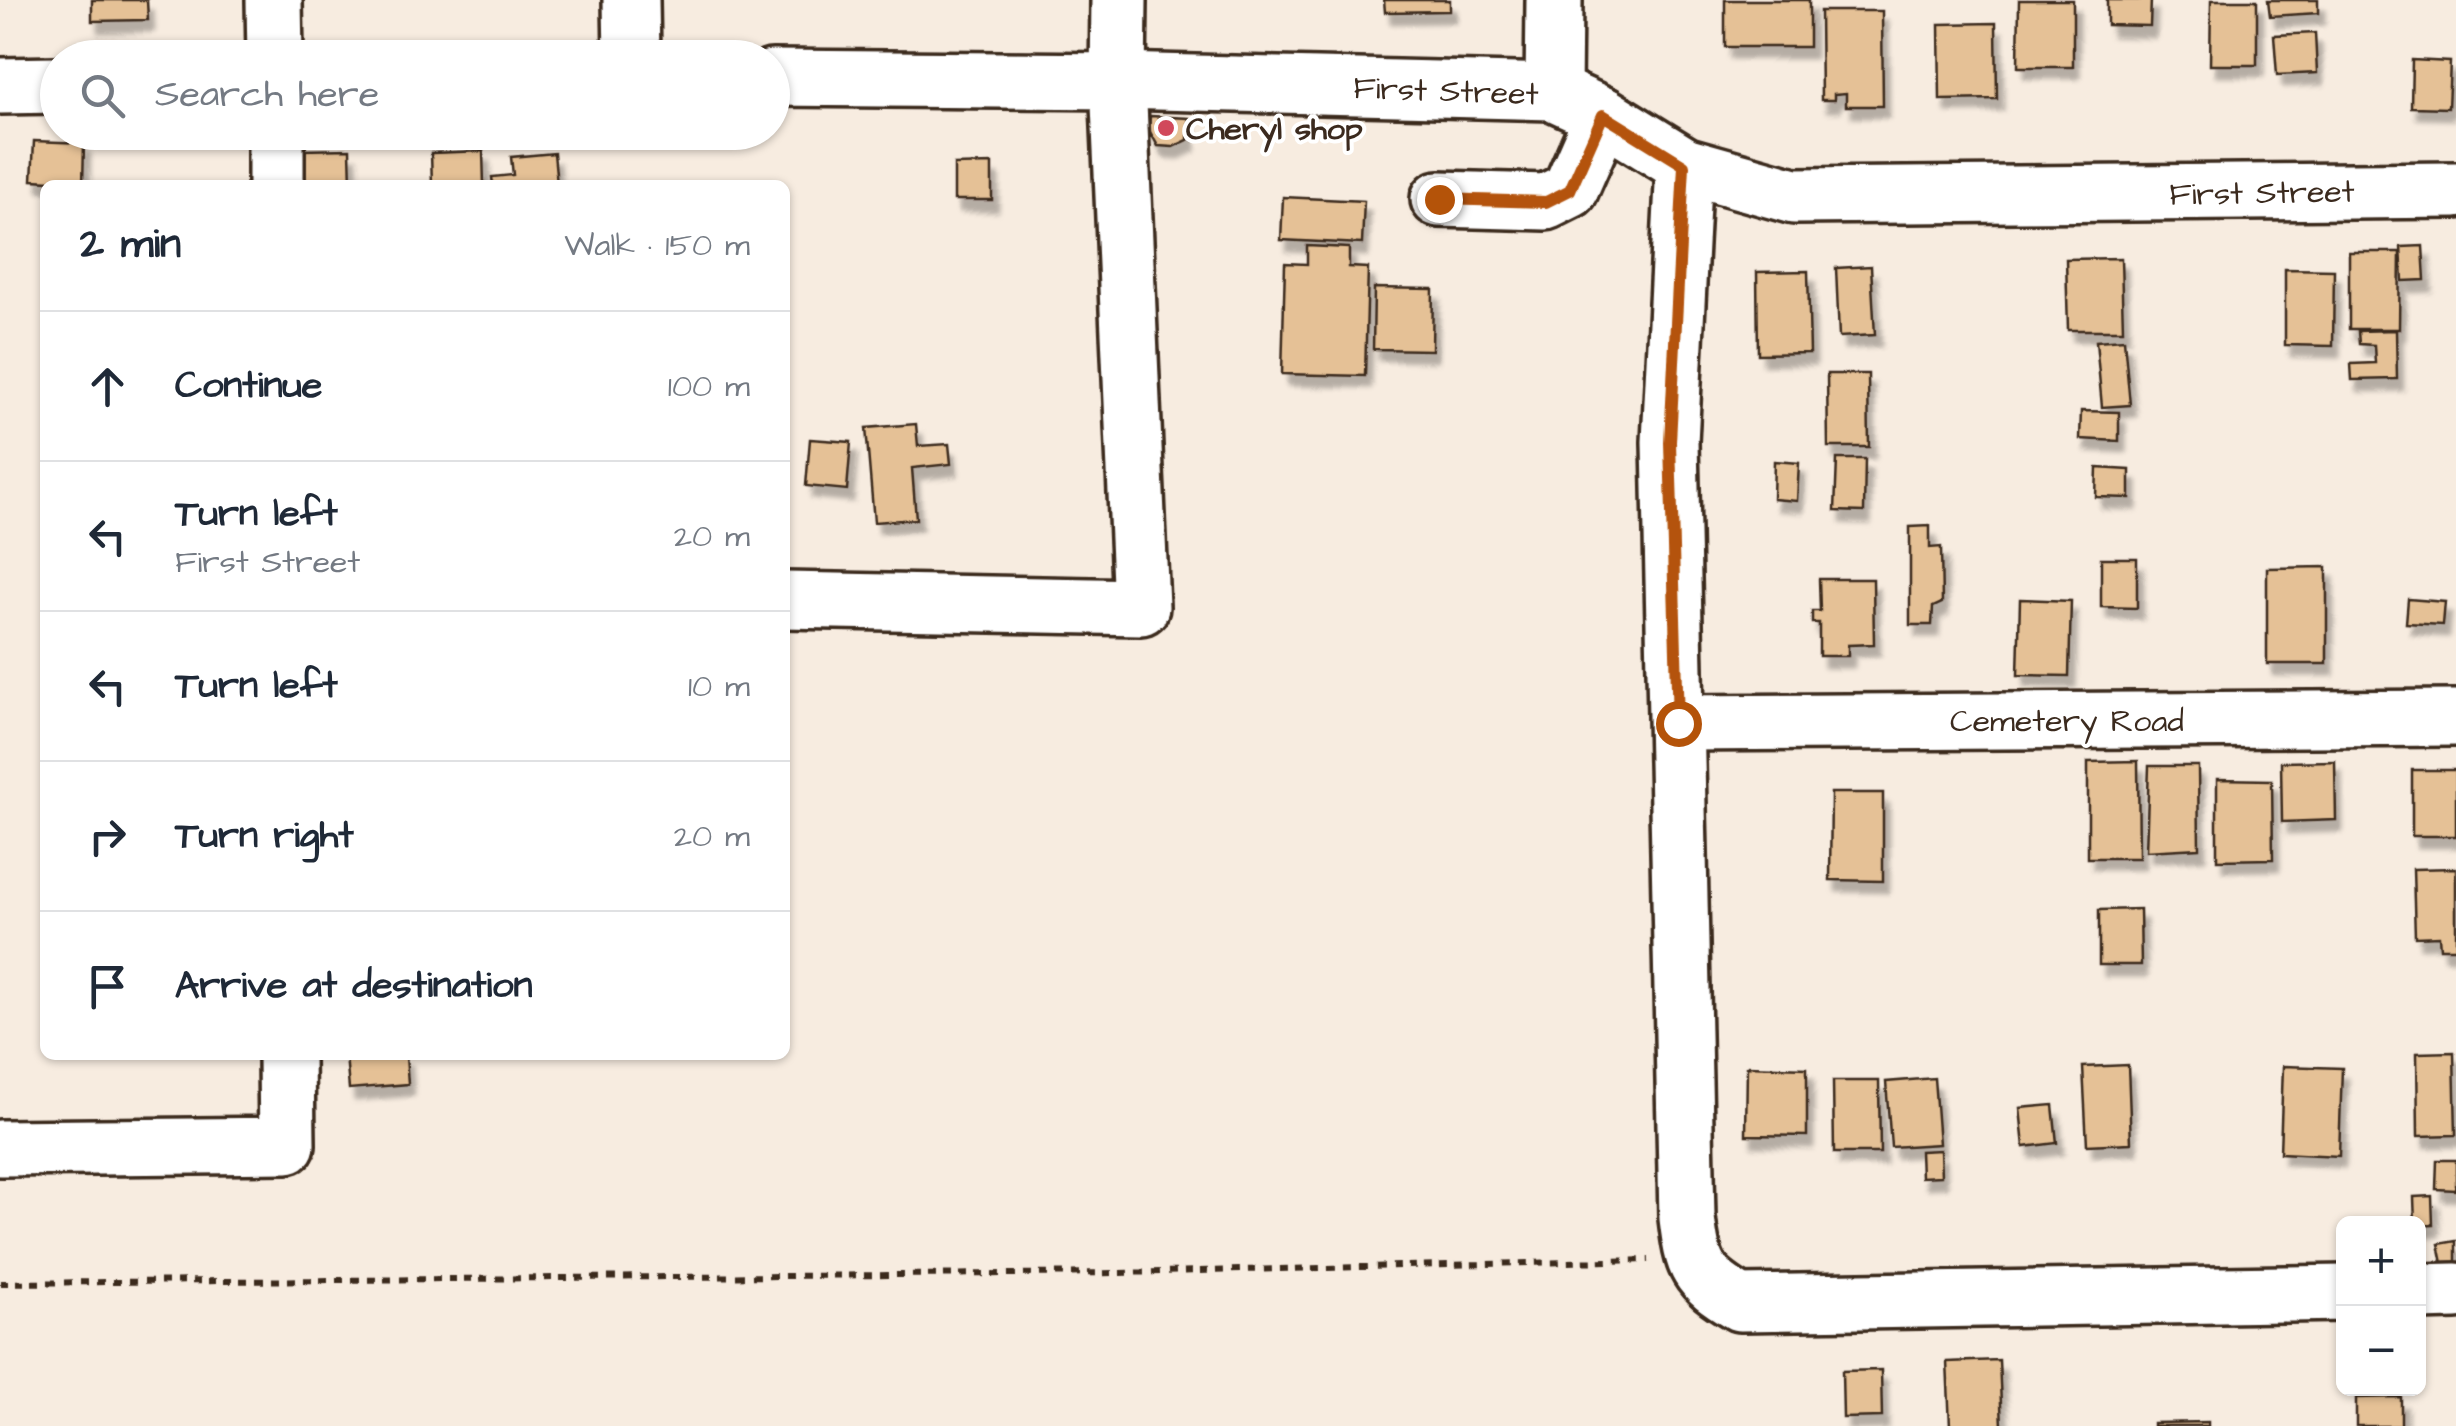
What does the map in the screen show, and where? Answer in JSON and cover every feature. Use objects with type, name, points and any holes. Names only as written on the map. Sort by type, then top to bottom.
[{"type":"street","points":[[274,0],[275,40]]},
{"type":"street","points":[[632,0],[632,40]]},
{"type":"street","points":[[790,600],[1141,607],[1118,82],[1119,0]]},
{"type":"street","points":[[1553,92],[1554,0]]},
{"type":"street","name":"First Street","points":[[790,78],[1553,92],[1603,115],[1684,165],[1794,196],[2456,190]]},
{"type":"street","points":[[0,86],[40,86]]},
{"type":"street","points":[[1439,199],[1546,202],[1570,190],[1603,115]]},
{"type":"street","points":[[276,150],[276,180]]},
{"type":"street","points":[[1684,165],[1670,442],[1687,1218],[1692,1259],[1714,1288],[1740,1303],[2336,1293]]},
{"type":"street","name":"Cemetery Road","points":[[1678,723],[2456,718]]},
{"type":"street","points":[[0,1148],[287,1145],[286,1060]]},
{"type":"street","points":[[2426,1292],[2456,1292]]},
{"type":"path","points":[[0,1283],[1120,1273],[1692,1259]]},
{"type":"building","points":[[92,0],[147,0],[148,20],[92,21]]},
{"type":"building","points":[[1384,0],[1450,0],[1450,11],[1385,12]]},
{"type":"building","points":[[1725,0],[1809,0],[1809,47],[1725,47]]},
{"type":"building","points":[[2019,0],[2073,0],[2073,67],[2018,67]]},
{"type":"building","points":[[2107,0],[2151,0],[2150,26],[2107,25]]},
{"type":"building","points":[[2211,0],[2257,0],[2257,65],[2210,65]]},
{"type":"building","points":[[2268,0],[2318,0],[2318,13],[2270,16]]},
{"type":"building","points":[[1820,11],[1882,11],[1883,106],[1846,106],[1846,93],[1834,94],[1834,100],[1821,100]]},
{"type":"building","points":[[1996,23],[1997,99],[1940,100],[1939,24]]},
{"type":"building","points":[[2315,33],[2317,73],[2277,75],[2274,35]]},
{"type":"building","points":[[2412,60],[2450,62],[2448,108],[2411,107]]},
{"type":"building","points":[[1150,116],[1189,118],[1188,140],[1173,147],[1158,146],[1149,130]]},
{"type":"building","points":[[34,141],[40,141],[40,150],[84,150],[83,180],[32,180]]},
{"type":"building","points":[[299,150],[350,150],[351,180],[300,180]]},
{"type":"building","points":[[483,151],[484,180],[432,180],[431,153]]},
{"type":"building","points":[[554,153],[557,180],[492,180],[492,177],[513,175],[511,157]]},
{"type":"building","points":[[992,164],[992,200],[954,200],[954,165]]},
{"type":"building","points":[[1283,197],[1364,201],[1362,244],[1281,240]]},
{"type":"building","points":[[1307,246],[1349,248],[1349,267],[1368,268],[1365,376],[1282,374],[1285,263],[1307,264]]},
{"type":"building","points":[[2423,246],[2425,280],[2403,281],[2401,247]]},
{"type":"building","points":[[2349,252],[2400,252],[2399,329],[2349,329]]},
{"type":"building","points":[[2121,258],[2123,330],[2068,330],[2066,259]]},
{"type":"building","points":[[1871,266],[1875,335],[1839,337],[1836,268]]},
{"type":"building","points":[[2285,269],[2334,270],[2333,346],[2285,345]]},
{"type":"building","points":[[1808,271],[1810,353],[1758,354],[1757,272]]},
{"type":"building","points":[[1374,288],[1433,289],[1432,350],[1373,349]]},
{"type":"building","points":[[2396,330],[2397,379],[2352,380],[2351,364],[2375,363],[2374,345],[2359,344],[2358,331]]},
{"type":"building","points":[[2124,339],[2130,405],[2102,407],[2096,341]]},
{"type":"building","points":[[1827,374],[1868,374],[1869,447],[1828,447]]},
{"type":"building","points":[[2081,411],[2119,412],[2119,441],[2080,439]]},
{"type":"building","points":[[916,424],[918,446],[949,444],[951,464],[912,468],[916,519],[874,522],[866,428]]},
{"type":"building","points":[[810,439],[851,442],[847,490],[806,486]]},
{"type":"building","points":[[1837,459],[1865,459],[1864,512],[1835,511]]},
{"type":"building","points":[[1774,461],[1799,463],[1797,501],[1773,499]]},
{"type":"building","points":[[2097,468],[2130,470],[2130,498],[2096,497]]},
{"type":"building","points":[[1930,526],[1930,548],[1941,547],[1942,603],[1933,607],[1932,625],[1910,625],[1910,527]]},
{"type":"building","points":[[2101,558],[2137,558],[2137,608],[2101,607]]},
{"type":"building","points":[[2327,567],[2327,664],[2267,664],[2267,568]]},
{"type":"building","points":[[1819,579],[1873,579],[1874,644],[1848,645],[1848,656],[1819,656],[1819,623],[1812,623],[1812,611],[1820,611]]},
{"type":"building","points":[[2020,599],[2071,601],[2069,676],[2018,675]]},
{"type":"building","points":[[2408,599],[2445,602],[2443,625],[2406,623]]},
{"type":"building","points":[[2138,761],[2139,858],[2088,858],[2088,762]]},
{"type":"building","points":[[2335,761],[2336,820],[2282,822],[2281,762]]},
{"type":"building","points":[[2149,766],[2198,766],[2199,848],[2146,851]]},
{"type":"building","points":[[2412,770],[2456,770],[2456,836],[2412,836]]},
{"type":"building","points":[[2217,779],[2272,780],[2273,859],[2217,860]]},
{"type":"building","points":[[1831,793],[1883,793],[1883,881],[1830,880]]},
{"type":"building","points":[[2456,868],[2456,948],[2440,948],[2439,936],[2415,937],[2413,869]]},
{"type":"building","points":[[2140,909],[2141,965],[2099,965],[2099,910]]},
{"type":"building","points":[[2454,1052],[2456,1135],[2418,1136],[2417,1053]]},
{"type":"building","points":[[346,1060],[406,1060],[408,1084],[349,1089]]},
{"type":"building","points":[[2128,1065],[2131,1143],[2087,1145],[2083,1067]]},
{"type":"building","points":[[1747,1066],[1807,1068],[1807,1136],[1746,1135]]},
{"type":"building","points":[[2283,1066],[2342,1068],[2339,1156],[2280,1153]]},
{"type":"building","points":[[1934,1078],[1939,1144],[1891,1147],[1886,1082]]},
{"type":"building","points":[[1833,1081],[1879,1081],[1880,1153],[1834,1153]]},
{"type":"building","points":[[2053,1105],[2057,1143],[2024,1147],[2020,1108]]},
{"type":"building","points":[[1940,1150],[1941,1176],[1921,1177],[1920,1151]]},
{"type":"building","points":[[2437,1160],[2456,1160],[2456,1190],[2436,1189]]},
{"type":"building","points":[[2432,1196],[2433,1225],[2426,1225],[2426,1216],[2415,1216],[2414,1197]]},
{"type":"building","points":[[2456,1241],[2456,1265],[2444,1268],[2439,1244]]},
{"type":"building","points":[[1999,1360],[2002,1426],[1950,1426],[1947,1362]]},
{"type":"building","points":[[1881,1370],[1882,1417],[1843,1418],[1842,1371]]},
{"type":"building","points":[[2401,1397],[2401,1426],[2356,1426],[2356,1398]]},
{"type":"building","points":[[2208,1422],[2208,1426],[2153,1426],[2153,1423]]},
{"type":"place","name":"Cheryl shop","points":[[1166,128]]},
{"type":"route","points":[[1439,199],[1520,204],[1546,202],[1570,190],[1603,115],[1684,165],[1670,442],[1678,723]]}]
